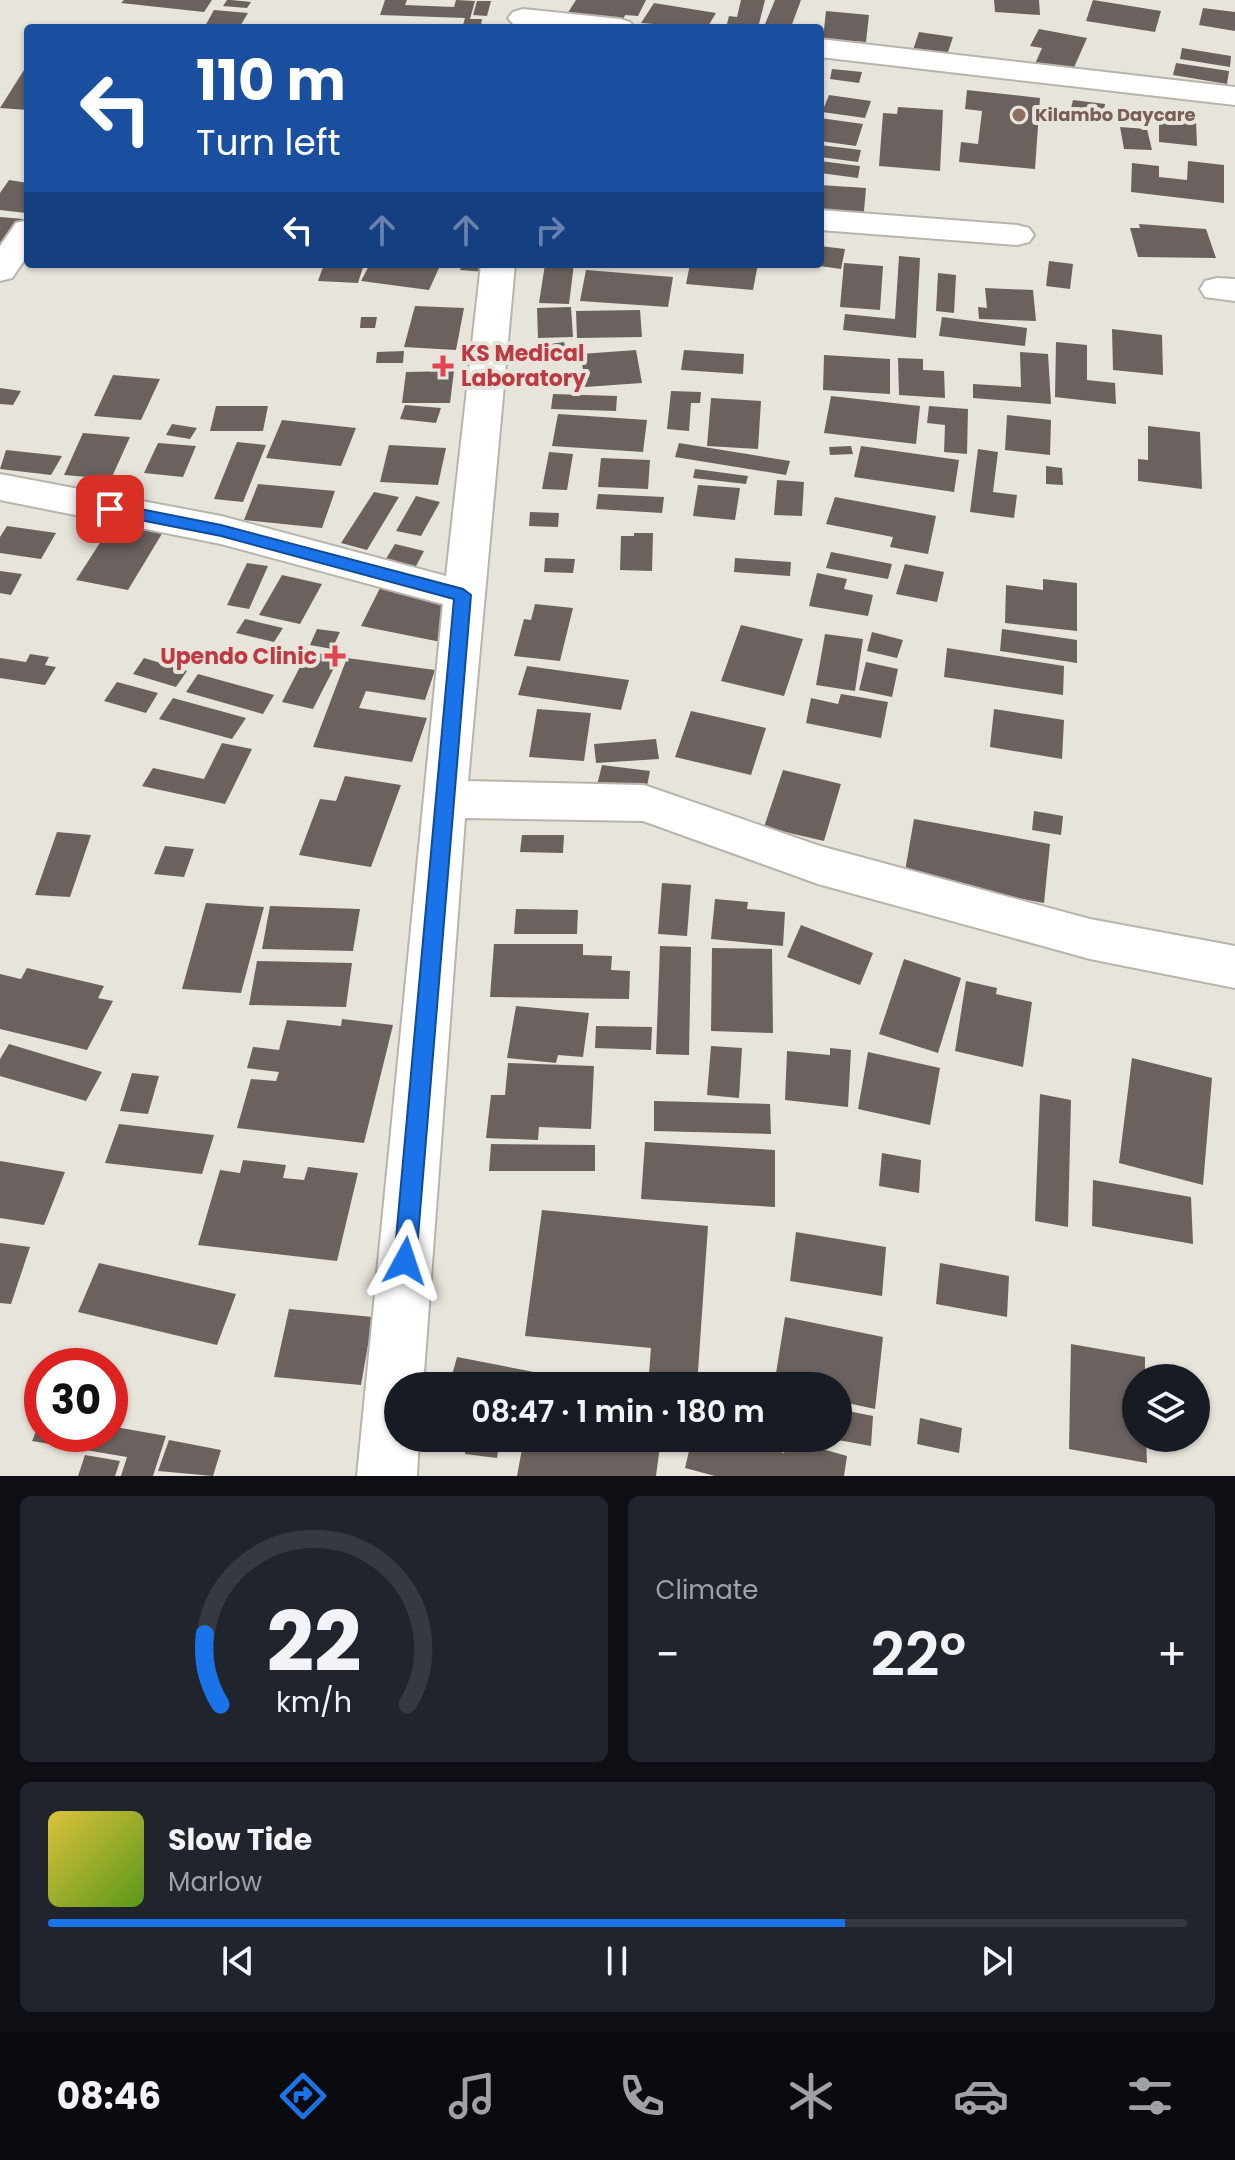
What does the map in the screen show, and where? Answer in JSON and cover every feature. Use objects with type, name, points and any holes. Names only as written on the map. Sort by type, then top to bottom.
[{"type":"street","points":[[523,15],[590,24]]},
{"type":"street","points":[[824,48],[1235,96]]},
{"type":"street","points":[[824,220],[1017,235]]},
{"type":"street","points":[[0,271],[24,236]]},
{"type":"street","points":[[387,1476],[444,799],[498,268]]},
{"type":"street","points":[[0,487],[221,530],[463,595]]},
{"type":"street","points":[[444,799],[644,803],[818,865],[1090,939],[1235,967]]},
{"type":"building","points":[[124,0],[212,0],[204,12],[121,3]]},
{"type":"building","points":[[227,0],[251,2],[247,8],[223,6]]},
{"type":"building","points":[[385,0],[407,0],[405,5],[454,7],[456,0],[475,1],[470,19],[482,19],[481,24],[463,24],[465,18],[380,15]]},
{"type":"building","points":[[576,0],[646,0],[638,16],[625,15],[622,22],[567,14]]},
{"type":"building","points":[[741,0],[765,0],[759,24],[727,24],[729,16],[737,17]]},
{"type":"building","points":[[775,0],[801,0],[792,24],[765,24]]},
{"type":"building","points":[[994,0],[1039,0],[1040,15],[995,12]]},
{"type":"building","points":[[1093,0],[1161,11],[1155,32],[1086,21]]},
{"type":"building","points":[[477,1],[491,1],[487,16],[473,15]]},
{"type":"building","points":[[654,3],[716,13],[709,24],[641,23]]},
{"type":"building","points":[[1203,8],[1235,12],[1235,31],[1199,25]]},
{"type":"building","points":[[214,10],[248,13],[241,24],[206,24]]},
{"type":"building","points":[[826,11],[869,15],[866,42],[824,39]]},
{"type":"building","points":[[1039,29],[1087,38],[1072,72],[1035,64],[1042,48],[1030,46]]},
{"type":"building","points":[[919,32],[953,37],[947,55],[913,50]]},
{"type":"building","points":[[1182,48],[1231,56],[1230,67],[1180,59]]},
{"type":"building","points":[[1176,63],[1229,71],[1227,84],[1173,75]]},
{"type":"building","points":[[832,69],[862,72],[859,83],[830,79]]},
{"type":"building","points":[[24,70],[24,110],[0,108]]},
{"type":"building","points":[[967,90],[1040,98],[1035,169],[959,162],[961,142],[978,144],[982,111],[965,109]]},
{"type":"building","points":[[829,95],[871,101],[865,118],[824,112]]},
{"type":"building","points":[[1073,100],[1105,104],[1103,116],[1070,112]]},
{"type":"building","points":[[898,107],[943,110],[940,171],[879,166],[883,113],[897,114]]},
{"type":"building","points":[[1159,117],[1196,121],[1197,146],[1159,142]]},
{"type":"building","points":[[824,119],[863,124],[856,146],[824,142]]},
{"type":"building","points":[[1120,127],[1147,129],[1152,150],[1124,149]]},
{"type":"building","points":[[824,145],[861,150],[858,162],[824,158]]},
{"type":"building","points":[[1188,161],[1224,165],[1224,203],[1131,192],[1132,163],[1159,166],[1159,177],[1187,180]]},
{"type":"building","points":[[824,162],[860,166],[858,178],[824,174]]},
{"type":"building","points":[[9,180],[24,182],[24,213],[0,210],[0,193]]},
{"type":"building","points":[[824,185],[866,188],[863,222],[824,218]]},
{"type":"building","points":[[0,217],[24,219],[6,245],[0,244]]},
{"type":"building","points":[[1139,224],[1206,229],[1216,258],[1138,257],[1130,228],[1140,228]]},
{"type":"building","points":[[824,246],[845,249],[841,269],[824,267]]},
{"type":"building","points":[[899,256],[920,258],[916,338],[843,330],[845,314],[895,319]]},
{"type":"building","points":[[1049,261],[1073,264],[1070,289],[1046,286]]},
{"type":"building","points":[[844,263],[883,266],[880,310],[840,307]]},
{"type":"building","points":[[323,268],[363,268],[358,283],[318,281]]},
{"type":"building","points":[[368,268],[439,268],[429,290],[361,281]]},
{"type":"building","points":[[461,268],[487,268],[486,272]]},
{"type":"building","points":[[544,268],[574,268],[569,304],[539,303]]},
{"type":"building","points":[[689,268],[757,268],[753,290],[686,284]]},
{"type":"building","points":[[586,270],[673,277],[668,307],[580,301]]},
{"type":"building","points":[[938,273],[956,275],[954,313],[936,311]]},
{"type":"building","points":[[985,288],[1033,290],[1036,321],[979,319],[978,307],[987,308]]},
{"type":"building","points":[[415,306],[464,308],[456,350],[404,347]]},
{"type":"building","points":[[571,307],[573,337],[538,338],[537,308]]},
{"type":"building","points":[[640,310],[642,337],[577,338],[576,311]]},
{"type":"building","points":[[361,317],[377,317],[375,328],[360,328]]},
{"type":"building","points":[[942,317],[1027,328],[1025,346],[939,336]]},
{"type":"building","points":[[1112,329],[1162,335],[1163,375],[1113,370]]},
{"type":"building","points":[[564,342],[569,359],[542,363],[537,346]]},
{"type":"building","points":[[1056,342],[1087,345],[1087,380],[1115,383],[1116,404],[1055,397]]},
{"type":"building","points":[[636,350],[642,383],[585,387],[581,354]]},
{"type":"building","points":[[684,350],[744,354],[743,374],[681,370]]},
{"type":"building","points":[[404,351],[403,363],[376,363],[377,352]]},
{"type":"building","points":[[1020,352],[1048,354],[1051,404],[973,398],[973,384],[1021,387]]},
{"type":"building","points":[[824,355],[890,359],[890,394],[823,390]]},
{"type":"building","points":[[898,358],[923,359],[923,370],[944,371],[945,398],[899,395]]},
{"type":"building","points":[[454,371],[450,403],[402,403],[406,372]]},
{"type":"building","points":[[113,375],[160,379],[141,420],[94,416]]},
{"type":"building","points":[[0,388],[21,391],[13,405],[0,404]]},
{"type":"building","points":[[671,391],[701,392],[700,403],[691,403],[689,431],[667,429]]},
{"type":"building","points":[[553,394],[617,396],[616,411],[551,409]]},
{"type":"building","points":[[831,396],[920,406],[916,444],[824,433]]},
{"type":"building","points":[[711,398],[761,401],[758,449],[707,446]]},
{"type":"building","points":[[405,405],[441,408],[436,423],[400,419]]},
{"type":"building","points":[[216,406],[268,406],[263,431],[210,431]]},
{"type":"building","points":[[929,406],[968,409],[967,454],[944,452],[945,425],[927,423]]},
{"type":"building","points":[[558,414],[647,420],[643,452],[552,446]]},
{"type":"building","points":[[1007,415],[1051,420],[1050,455],[1005,450]]},
{"type":"building","points":[[282,420],[356,428],[341,466],[266,458]]},
{"type":"building","points":[[172,424],[197,428],[190,439],[166,435]]},
{"type":"building","points":[[1148,426],[1200,432],[1202,489],[1138,481],[1138,459],[1148,460]]},
{"type":"building","points":[[83,433],[130,437],[111,479],[64,475]]},
{"type":"building","points":[[237,442],[266,445],[243,502],[214,499]]},
{"type":"building","points":[[158,443],[196,446],[183,477],[144,473]]},
{"type":"building","points":[[679,443],[790,461],[786,475],[675,457]]},
{"type":"building","points":[[389,445],[446,448],[438,485],[380,482]]},
{"type":"building","points":[[851,446],[853,454],[830,455],[829,447]]},
{"type":"building","points":[[861,446],[959,460],[954,492],[854,477]]},
{"type":"building","points":[[978,449],[998,452],[993,492],[1017,495],[1014,518],[970,512]]},
{"type":"building","points":[[6,450],[62,456],[51,475],[0,469]]},
{"type":"building","points":[[549,452],[573,454],[567,490],[542,489]]},
{"type":"building","points":[[601,458],[650,460],[648,489],[598,487]]},
{"type":"building","points":[[1046,466],[1062,468],[1063,485],[1046,484]]},
{"type":"building","points":[[695,469],[748,476],[746,484],[693,478]]},
{"type":"building","points":[[777,480],[804,482],[802,516],[774,515]]},
{"type":"building","points":[[258,484],[335,491],[322,528],[244,520]]},
{"type":"building","points":[[698,485],[740,488],[735,520],[693,516]]},
{"type":"building","points":[[374,492],[399,497],[367,550],[341,543]]},
{"type":"building","points":[[598,494],[664,497],[662,513],[596,509]]},
{"type":"building","points":[[416,496],[440,502],[421,536],[396,531]]},
{"type":"building","points":[[835,497],[936,516],[928,554],[890,547],[893,537],[826,524]]},
{"type":"building","points":[[530,512],[559,513],[558,527],[529,526]]},
{"type":"building","points":[[112,524],[163,532],[128,590],[76,580]]},
{"type":"building","points":[[7,526],[56,533],[41,559],[0,553],[0,537]]},
{"type":"building","points":[[634,533],[653,533],[652,571],[620,570],[621,536],[634,536]]},
{"type":"building","points":[[395,544],[424,551],[414,570],[384,562]]},
{"type":"building","points":[[831,552],[892,564],[888,579],[826,568]]},
{"type":"building","points":[[545,558],[575,559],[573,573],[544,572]]},
{"type":"building","points":[[735,558],[791,562],[790,576],[734,572]]},
{"type":"building","points":[[247,563],[268,566],[249,609],[227,605]]},
{"type":"building","points":[[905,564],[944,572],[937,602],[896,594]]},
{"type":"building","points":[[0,571],[22,574],[11,595],[0,593]]},
{"type":"building","points":[[817,573],[847,579],[844,589],[873,595],[868,616],[809,606]]},
{"type":"building","points":[[282,575],[322,584],[300,624],[259,615]]},
{"type":"building","points":[[1043,579],[1077,583],[1077,631],[1005,623],[1006,585],[1043,590]]},
{"type":"building","points":[[380,588],[458,604],[441,642],[361,626]]},
{"type":"building","points":[[535,604],[573,608],[560,661],[514,656],[524,619],[531,620]]},
{"type":"building","points":[[245,619],[283,628],[274,642],[236,633]]},
{"type":"building","points":[[741,625],[803,639],[784,696],[721,681]]},
{"type":"building","points":[[317,629],[340,632],[332,649],[310,645]]},
{"type":"building","points":[[1002,629],[1077,640],[1077,663],[1000,651]]},
{"type":"building","points":[[872,632],[903,640],[897,658],[867,651]]},
{"type":"building","points":[[825,634],[863,639],[855,691],[816,685]]},
{"type":"building","points":[[947,648],[1064,666],[1063,695],[944,677]]},
{"type":"building","points":[[308,651],[339,658],[313,709],[282,702]]},
{"type":"building","points":[[30,654],[49,657],[45,665],[56,667],[45,685],[0,678],[0,658],[26,662]]},
{"type":"building","points":[[144,658],[187,671],[176,687],[133,674]]},
{"type":"building","points":[[347,658],[435,670],[425,700],[366,691],[359,708],[427,718],[412,762],[313,747]]},
{"type":"building","points":[[866,662],[898,669],[892,697],[859,690]]},
{"type":"building","points":[[527,666],[629,680],[621,710],[518,695]]},
{"type":"building","points":[[198,674],[274,695],[263,714],[186,692]]},
{"type":"building","points":[[117,682],[158,693],[146,713],[104,701]]},
{"type":"building","points":[[841,694],[888,702],[881,738],[806,723],[811,698],[838,704]]},
{"type":"building","points":[[173,698],[246,718],[232,739],[159,719]]},
{"type":"building","points":[[537,709],[591,713],[584,761],[529,757]]},
{"type":"building","points":[[994,709],[1064,720],[1062,759],[990,747]]},
{"type":"building","points":[[691,711],[766,728],[751,775],[675,757]]},
{"type":"building","points":[[656,739],[659,759],[596,763],[594,744]]},
{"type":"building","points":[[222,743],[252,749],[225,804],[142,786],[153,768],[204,779]]},
{"type":"building","points":[[602,765],[650,771],[646,791],[597,785]]},
{"type":"building","points":[[783,770],[841,784],[824,841],[764,827]]},
{"type":"building","points":[[345,776],[401,785],[371,867],[299,855],[320,799],[336,801]]},
{"type":"building","points":[[1034,811],[1063,816],[1061,835],[1032,830]]},
{"type":"building","points":[[914,819],[1050,844],[1044,903],[904,877]]},
{"type":"building","points":[[57,832],[91,835],[70,897],[35,895]]},
{"type":"building","points":[[522,835],[564,835],[563,853],[520,852]]},
{"type":"building","points":[[165,846],[194,849],[184,877],[154,874]]},
{"type":"building","points":[[662,883],[691,885],[687,936],[658,934]]},
{"type":"building","points":[[715,899],[748,902],[747,909],[785,912],[783,946],[711,939]]},
{"type":"building","points":[[206,903],[264,907],[241,993],[182,989]]},
{"type":"building","points":[[270,906],[360,909],[353,951],[262,949]]},
{"type":"building","points":[[516,909],[578,910],[577,934],[514,934]]},
{"type":"building","points":[[801,925],[873,953],[860,985],[787,957]]},
{"type":"building","points":[[494,944],[583,944],[583,955],[612,956],[611,970],[630,971],[629,999],[490,997]]},
{"type":"building","points":[[660,946],[691,947],[689,1055],[656,1054]]},
{"type":"building","points":[[712,948],[772,949],[773,1033],[711,1031]]},
{"type":"building","points":[[904,959],[961,978],[938,1053],[879,1034]]},
{"type":"building","points":[[257,961],[352,963],[346,1007],[249,1005]]},
{"type":"building","points":[[27,968],[104,986],[98,998],[113,1001],[87,1050],[0,1029],[0,974],[21,979]]},
{"type":"building","points":[[966,981],[997,988],[996,994],[1032,1002],[1023,1067],[955,1051]]},
{"type":"building","points":[[516,1006],[589,1013],[583,1057],[558,1055],[556,1063],[507,1058]]},
{"type":"building","points":[[342,1019],[393,1025],[364,1143],[237,1128],[251,1079],[276,1081],[279,1072],[247,1068],[253,1047],[279,1050],[287,1020],[341,1026]]},
{"type":"building","points":[[596,1026],[652,1027],[651,1050],[595,1048]]},
{"type":"building","points":[[9,1044],[102,1072],[86,1101],[0,1076],[0,1059]]},
{"type":"building","points":[[711,1046],[742,1048],[739,1098],[707,1095]]},
{"type":"building","points":[[830,1048],[851,1050],[848,1107],[785,1100],[787,1051],[830,1055]]},
{"type":"building","points":[[868,1052],[940,1068],[930,1125],[858,1109]]},
{"type":"building","points":[[1132,1058],[1212,1078],[1203,1185],[1119,1163]]},
{"type":"building","points":[[508,1063],[594,1066],[591,1129],[539,1127],[538,1140],[486,1138],[491,1095],[505,1095]]},
{"type":"building","points":[[132,1073],[159,1076],[148,1114],[120,1111]]},
{"type":"building","points":[[1040,1094],[1071,1100],[1068,1227],[1035,1221]]},
{"type":"building","points":[[654,1101],[770,1104],[771,1134],[654,1131]]},
{"type":"building","points":[[119,1124],[214,1135],[202,1174],[105,1163]]},
{"type":"building","points":[[645,1142],[775,1150],[775,1207],[641,1199]]},
{"type":"building","points":[[491,1144],[595,1145],[595,1171],[489,1171]]},
{"type":"building","points":[[882,1153],[921,1160],[919,1193],[879,1186]]},
{"type":"building","points":[[243,1160],[286,1165],[283,1178],[304,1180],[308,1167],[358,1173],[337,1261],[198,1245],[220,1170],[240,1173]]},
{"type":"building","points":[[0,1161],[65,1172],[44,1225],[0,1218]]},
{"type":"building","points":[[1093,1180],[1191,1197],[1193,1244],[1092,1226]]},
{"type":"building","points":[[542,1210],[708,1226],[698,1372],[649,1372],[651,1348],[525,1336]]},
{"type":"building","points":[[796,1232],[886,1247],[882,1296],[790,1281]]},
{"type":"building","points":[[0,1243],[30,1247],[11,1304],[0,1303]]},
{"type":"building","points":[[99,1263],[236,1294],[217,1345],[78,1312]]},
{"type":"building","points":[[940,1263],[1009,1276],[1007,1317],[936,1304]]},
{"type":"building","points":[[289,1309],[373,1317],[361,1385],[274,1377]]},
{"type":"building","points":[[785,1317],[883,1337],[875,1409],[852,1404],[852,1372],[776,1372]]},
{"type":"building","points":[[1071,1344],[1145,1357],[1145,1364],[1122,1364],[1122,1452],[1147,1452],[1147,1463],[1069,1449]]},
{"type":"building","points":[[457,1357],[534,1372],[453,1372]]},
{"type":"building","points":[[852,1412],[873,1416],[871,1446],[852,1443]]},
{"type":"building","points":[[920,1418],[962,1428],[959,1453],[917,1444]]},
{"type":"building","points":[[128,1429],[166,1436],[153,1476],[121,1476],[127,1457],[97,1452],[128,1452]]},
{"type":"building","points":[[169,1440],[221,1450],[213,1476],[158,1471]]},
{"type":"building","points":[[465,1452],[498,1452],[497,1458]]},
{"type":"building","points":[[521,1452],[659,1452],[656,1476],[517,1476]]},
{"type":"building","points":[[689,1452],[833,1452],[847,1456],[844,1476],[715,1476],[685,1468]]},
{"type":"building","points":[[85,1455],[120,1461],[115,1476],[78,1476]]},
{"type":"place","name":"Kilambo Daycare","points":[[1019,115]]},
{"type":"place","name":"KS Medical Laboratory","points":[[443,366]]},
{"type":"place","name":"Upendo Clinic","points":[[335,656]]},
{"type":"route","points":[[110,509],[221,530],[361,565],[463,595],[405,1261]]}]
